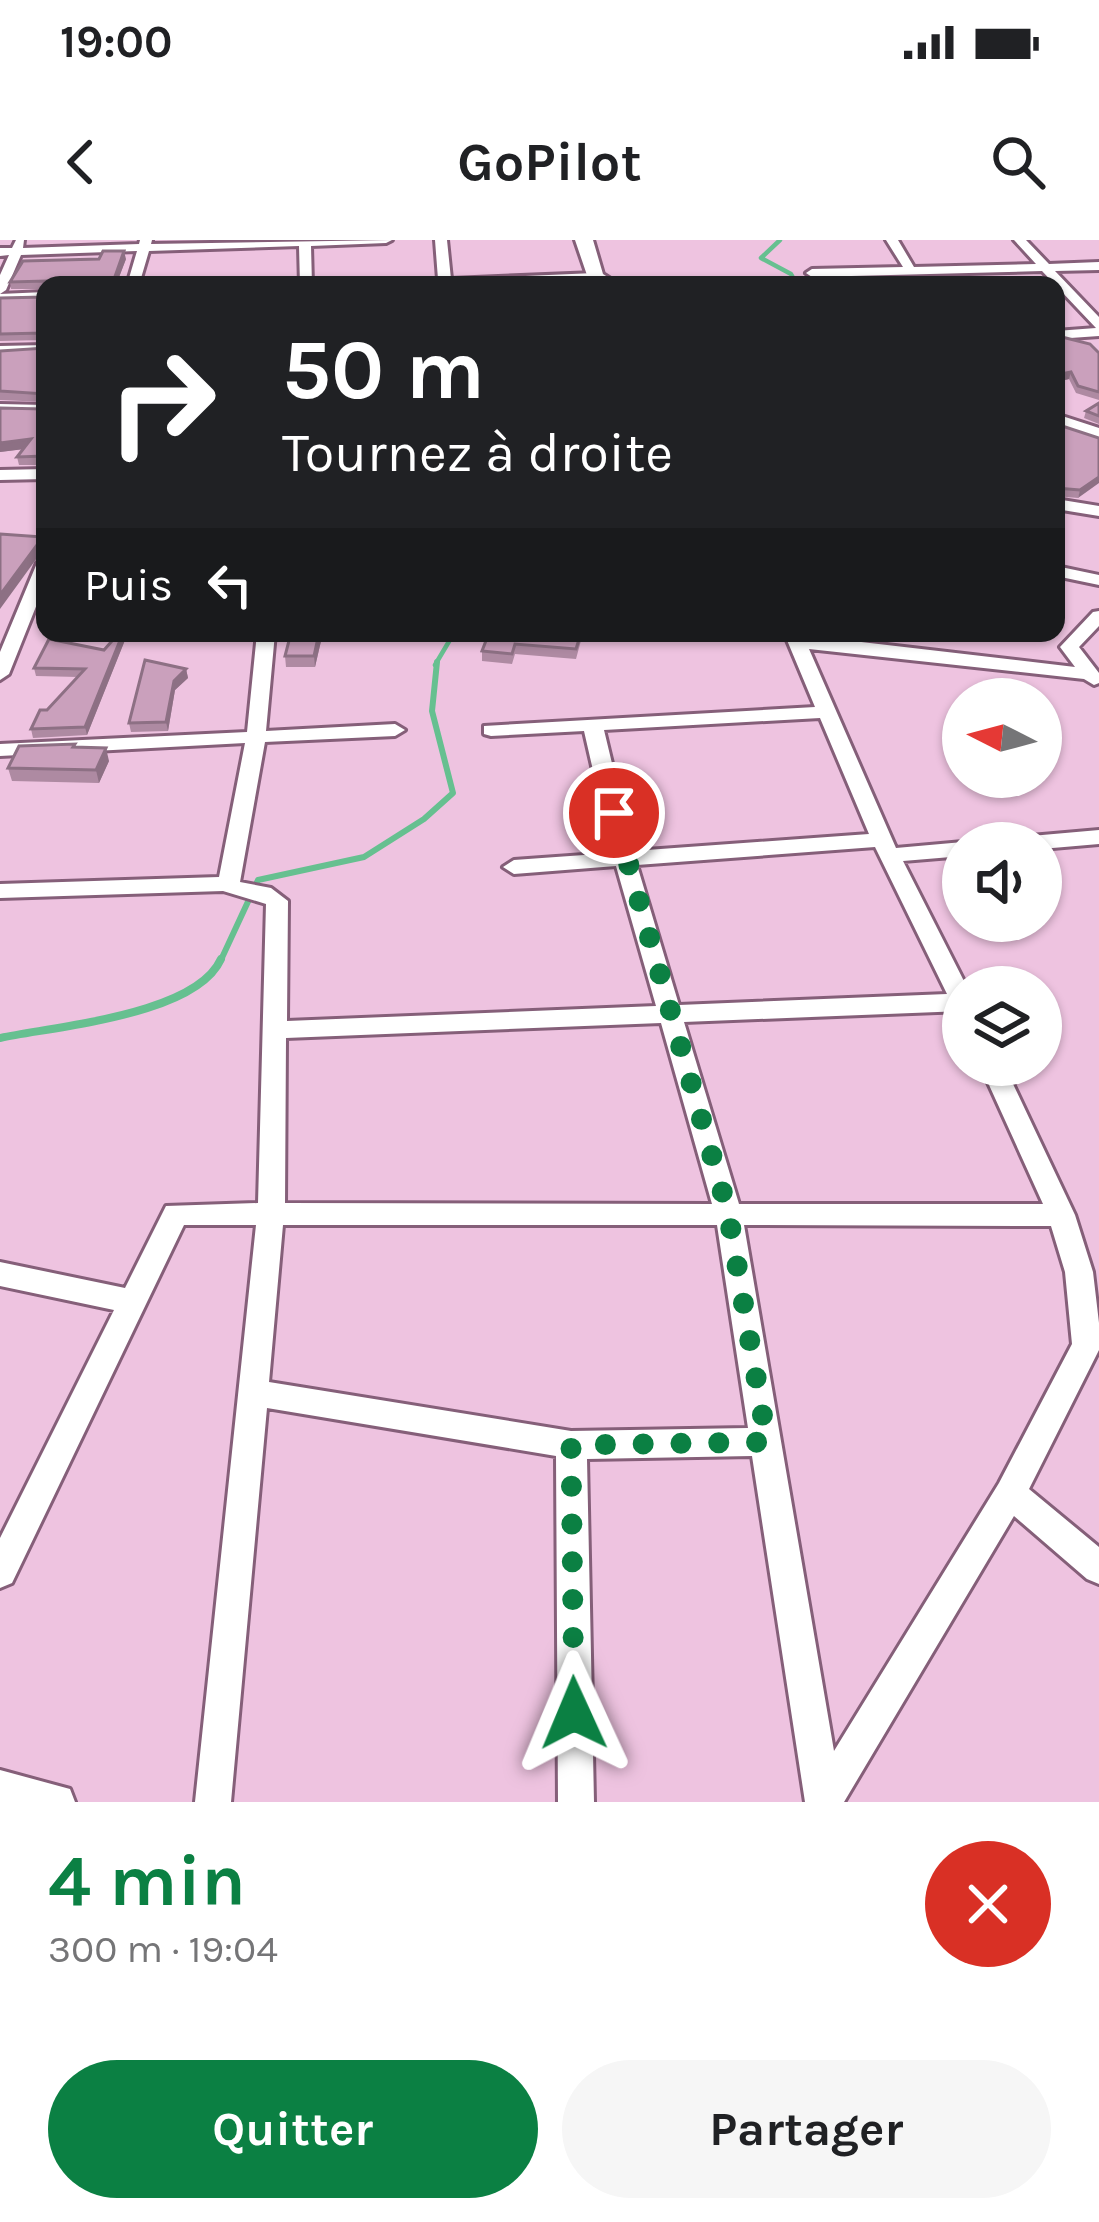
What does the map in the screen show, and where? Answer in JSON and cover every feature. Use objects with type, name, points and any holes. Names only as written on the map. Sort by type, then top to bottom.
[{"type":"street","points":[[0,252],[19,246],[386,240]]},
{"type":"street","points":[[441,240],[444,276]]},
{"type":"street","points":[[584,240],[601,276]]},
{"type":"street","points":[[892,240],[910,271]]},
{"type":"street","points":[[1020,240],[1053,276]]},
{"type":"street","points":[[305,241],[306,276]]},
{"type":"street","points":[[136,276],[145,244]]},
{"type":"street","points":[[19,246],[0,294],[36,296]]},
{"type":"street","points":[[812,273],[1099,266]]},
{"type":"street","points":[[1065,290],[1099,328]]},
{"type":"street","points":[[1065,333],[1099,328]]},
{"type":"street","points":[[0,350],[36,349]]},
{"type":"street","points":[[0,408],[36,409]]},
{"type":"street","points":[[1065,424],[1099,435]]},
{"type":"street","points":[[0,475],[36,474]]},
{"type":"street","points":[[1065,505],[1099,511]]},
{"type":"street","points":[[1065,573],[1099,580]]},
{"type":"street","points":[[0,674],[5,645],[36,587]]},
{"type":"street","points":[[1094,679],[1069,647],[1099,616]]},
{"type":"street","points":[[242,889],[265,642]]},
{"type":"street","points":[[797,642],[824,712],[945,966]]},
{"type":"street","points":[[824,642],[1094,679]]},
{"type":"street","points":[[491,730],[824,712]]},
{"type":"street","points":[[593,726],[625,857],[728,1212],[824,1801]]},
{"type":"street","points":[[0,750],[395,730]]},
{"type":"street","points":[[1062,840],[1099,837]]},
{"type":"street","points":[[514,867],[625,857],[942,848]]},
{"type":"street","points":[[0,891],[242,889],[278,901],[271,1211],[213,1802]]},
{"type":"street","points":[[275,1030],[942,1004]]},
{"type":"street","points":[[824,1801],[1010,1493],[1087,1345],[1079,1272],[1061,1215],[1002,1086]]},
{"type":"street","points":[[0,1572],[176,1214],[1061,1215]]},
{"type":"street","points":[[0,1274],[130,1301]]},
{"type":"street","points":[[253,1393],[571,1445],[767,1442]]},
{"type":"street","points":[[571,1445],[575,1802]]},
{"type":"street","points":[[1010,1493],[1099,1568]]},
{"type":"street","points":[[0,1788],[57,1802]]},
{"type":"building","points":[[103,251],[124,251],[115,276],[36,276],[36,281],[10,282],[23,261],[99,259]]},
{"type":"building","points":[[36,297],[36,333],[0,334],[0,298]]},
{"type":"building","points":[[1065,338],[1090,344],[1099,353],[1099,392],[1078,386],[1071,372],[1065,373]]},
{"type":"building","points":[[36,349],[36,393],[0,391],[0,351]]},
{"type":"building","points":[[0,408],[36,409],[36,456],[17,457],[31,439],[0,443]]},
{"type":"building","points":[[1065,427],[1099,438],[1099,477],[1080,490],[1065,489]]},
{"type":"building","points":[[0,534],[36,537],[36,546],[0,595]]},
{"type":"building","points":[[47,642],[104,650],[111,642],[119,642],[85,727],[31,729],[40,710],[47,710],[85,669],[34,668]]},
{"type":"building","points":[[289,642],[317,642],[314,656],[285,656]]},
{"type":"building","points":[[486,642],[578,642],[576,649],[515,644],[512,654],[482,651]]},
{"type":"building","points":[[145,660],[186,669],[174,681],[166,722],[129,723]]},
{"type":"building","points":[[75,744],[73,747],[106,748],[96,770],[8,768],[19,746]]},
{"type":"waterway","points":[[780,240],[761,258],[792,276]]},
{"type":"waterway","points":[[435,665],[449,642]]},
{"type":"waterway","points":[[220,962],[258,880],[364,857],[424,819],[453,793],[432,711],[437,662]]},
{"type":"waterway","points":[[0,1038],[155,1005],[207,978],[221,959]]},
{"type":"route","points":[[574,1713],[571,1445],[767,1442],[728,1212],[614,813]]}]
